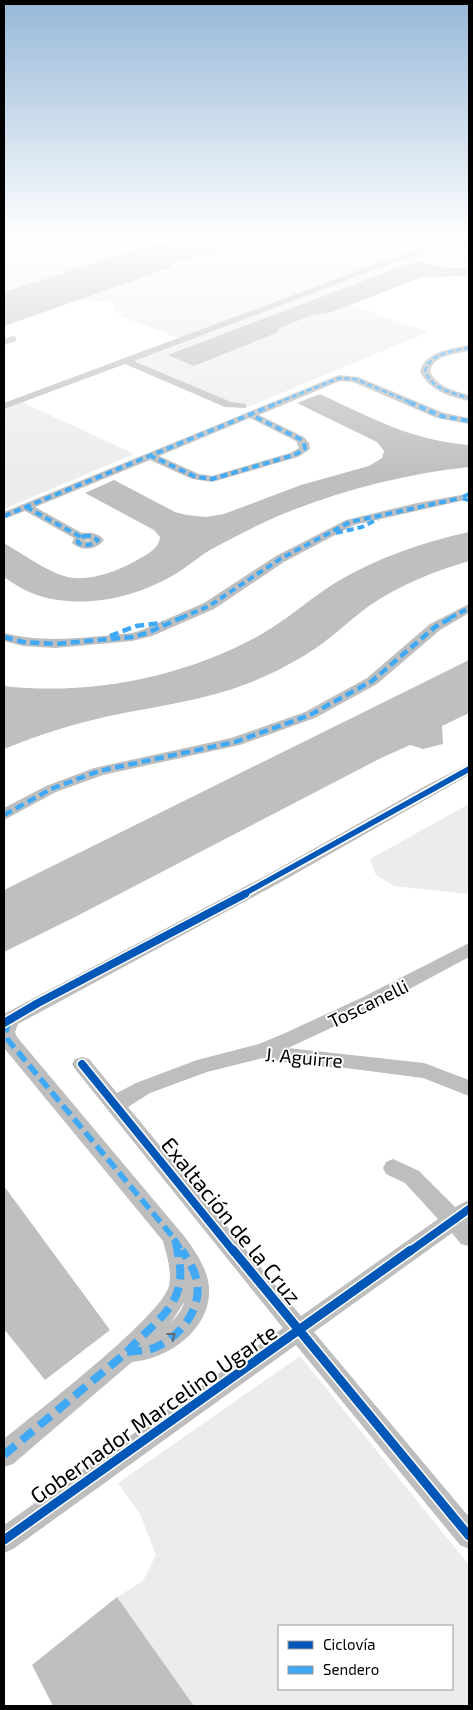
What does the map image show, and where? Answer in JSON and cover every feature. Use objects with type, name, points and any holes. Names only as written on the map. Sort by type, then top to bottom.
[{"type":"street","points":[[4,406],[242,316]]},
{"type":"street","points":[[469,348],[443,352],[435,356],[428,361],[425,367],[425,376],[439,388],[469,398]]},
{"type":"street","points":[[126,361],[229,405],[246,410],[300,439],[304,443],[305,448],[294,455],[212,479],[196,477],[149,455]]},
{"type":"street","points":[[4,516],[149,455],[246,410],[332,379],[346,377],[364,382],[442,416],[469,421]]},
{"type":"street","points":[[4,637],[23,642],[55,644],[139,636],[209,606],[280,559],[330,534],[362,528],[385,515],[417,506],[467,497]]},
{"type":"street","points":[[26,507],[81,537]]},
{"type":"street","points":[[4,815],[51,789],[99,771],[235,742],[302,719],[335,703],[372,681],[435,628],[469,608]]},
{"type":"street","points":[[4,1454],[127,1352],[152,1349],[175,1336],[188,1321],[196,1303],[197,1283],[189,1260],[173,1237],[6,1031],[38,1003],[275,878],[432,788],[469,769]]},
{"type":"street","name":"Toscanelli","points":[[263,1051],[365,1006],[469,949]]},
{"type":"street","name":"J. Aguirre","points":[[116,1104],[143,1088],[204,1065],[263,1051],[306,1059],[346,1061],[414,1069],[443,1077],[469,1088]]},
{"type":"street","name":"Exaltación de la Cruz","points":[[82,1064],[298,1330],[469,1536]]},
{"type":"street","points":[[393,1168],[412,1177],[464,1223]]},
{"type":"street","name":"Gobernador Marcelino Ugarte","points":[[4,1540],[298,1330],[464,1223]]},
{"type":"shaded area","points":[[4,316],[33,316],[4,326]]},
{"type":"shaded area","points":[[121,316],[238,316],[178,338]]},
{"type":"shaded area","points":[[251,316],[275,316],[169,355],[195,366],[310,316],[382,316],[428,332],[248,407],[232,403],[132,360]]},
{"type":"shaded area","points":[[271,316],[310,316],[280,328],[276,333],[194,366],[168,355]]},
{"type":"shaded area","points":[[320,394],[392,427],[428,438],[469,445],[469,467],[396,479],[348,491],[301,507],[269,520],[210,550],[177,573],[156,584],[123,596],[87,601],[51,599],[34,594],[4,577],[4,543],[51,571],[68,577],[78,578],[100,576],[130,564],[152,550],[158,544],[160,537],[154,530],[85,493],[114,480],[175,512],[206,517],[224,514],[301,485],[369,466],[382,458],[384,451],[377,442],[297,403]]},
{"type":"shaded area","points":[[22,402],[134,454],[4,509],[4,409]]},
{"type":"shaded area","points":[[469,532],[469,561],[430,574],[381,598],[316,648],[266,676],[214,694],[69,726],[4,749],[4,686],[69,688],[103,685],[136,680],[200,662],[231,650],[260,635],[335,583],[367,566],[417,546]]},
{"type":"shaded area","points":[[469,660],[469,713],[442,726],[443,744],[423,749],[410,745],[381,758],[4,952],[4,890]]},
{"type":"shaded area","points":[[469,804],[469,894],[394,886],[376,875],[370,859]]},
{"type":"shaded area","points":[[4,1186],[110,1330],[45,1380],[4,1329]]},
{"type":"shaded area","points":[[300,1356],[469,1565],[469,1706],[194,1706],[117,1597],[143,1581],[156,1555],[140,1514],[118,1483]]},
{"type":"shaded area","points":[[117,1597],[194,1706],[53,1706],[32,1665]]},
{"type":"marked path","points":[[469,348],[435,357],[427,364],[425,371],[428,379],[437,386],[469,398]]},
{"type":"marked path","points":[[4,516],[339,378],[355,379],[441,416],[469,421]]},
{"type":"marked path","points":[[149,455],[196,477],[212,479],[294,455],[305,449],[304,443],[300,439],[249,414]]},
{"type":"marked path","points":[[469,494],[461,498],[469,500]]},
{"type":"marked path","points":[[4,637],[23,642],[55,644],[132,637],[147,633],[209,606],[280,559],[350,522],[461,498]]},
{"type":"marked path","points":[[26,507],[81,537]]},
{"type":"marked path","points":[[336,533],[362,527],[378,519]]},
{"type":"marked path","points":[[84,536],[91,536],[98,540],[94,544],[85,546],[78,543],[78,540],[84,536]]},
{"type":"marked path","points":[[4,815],[51,789],[99,771],[235,742],[310,715],[372,681],[435,627],[469,608]]},
{"type":"marked path","points":[[110,636],[136,626],[163,623]]},
{"type":"marked path","points":[[9,1021],[6,1032],[8,1040],[173,1237]]},
{"type":"marked path","points":[[4,1455],[127,1352],[169,1308],[176,1298],[180,1287],[181,1275],[173,1237],[184,1253],[195,1275],[198,1292],[196,1302],[187,1321],[172,1337],[154,1348],[127,1352]]},
{"type":"cycle path","points":[[4,1023],[38,1003],[275,878],[432,788],[469,769]]},
{"type":"cycle path","points":[[82,1064],[298,1330],[469,1536]]},
{"type":"cycle path","points":[[4,1540],[469,1209]]}]
